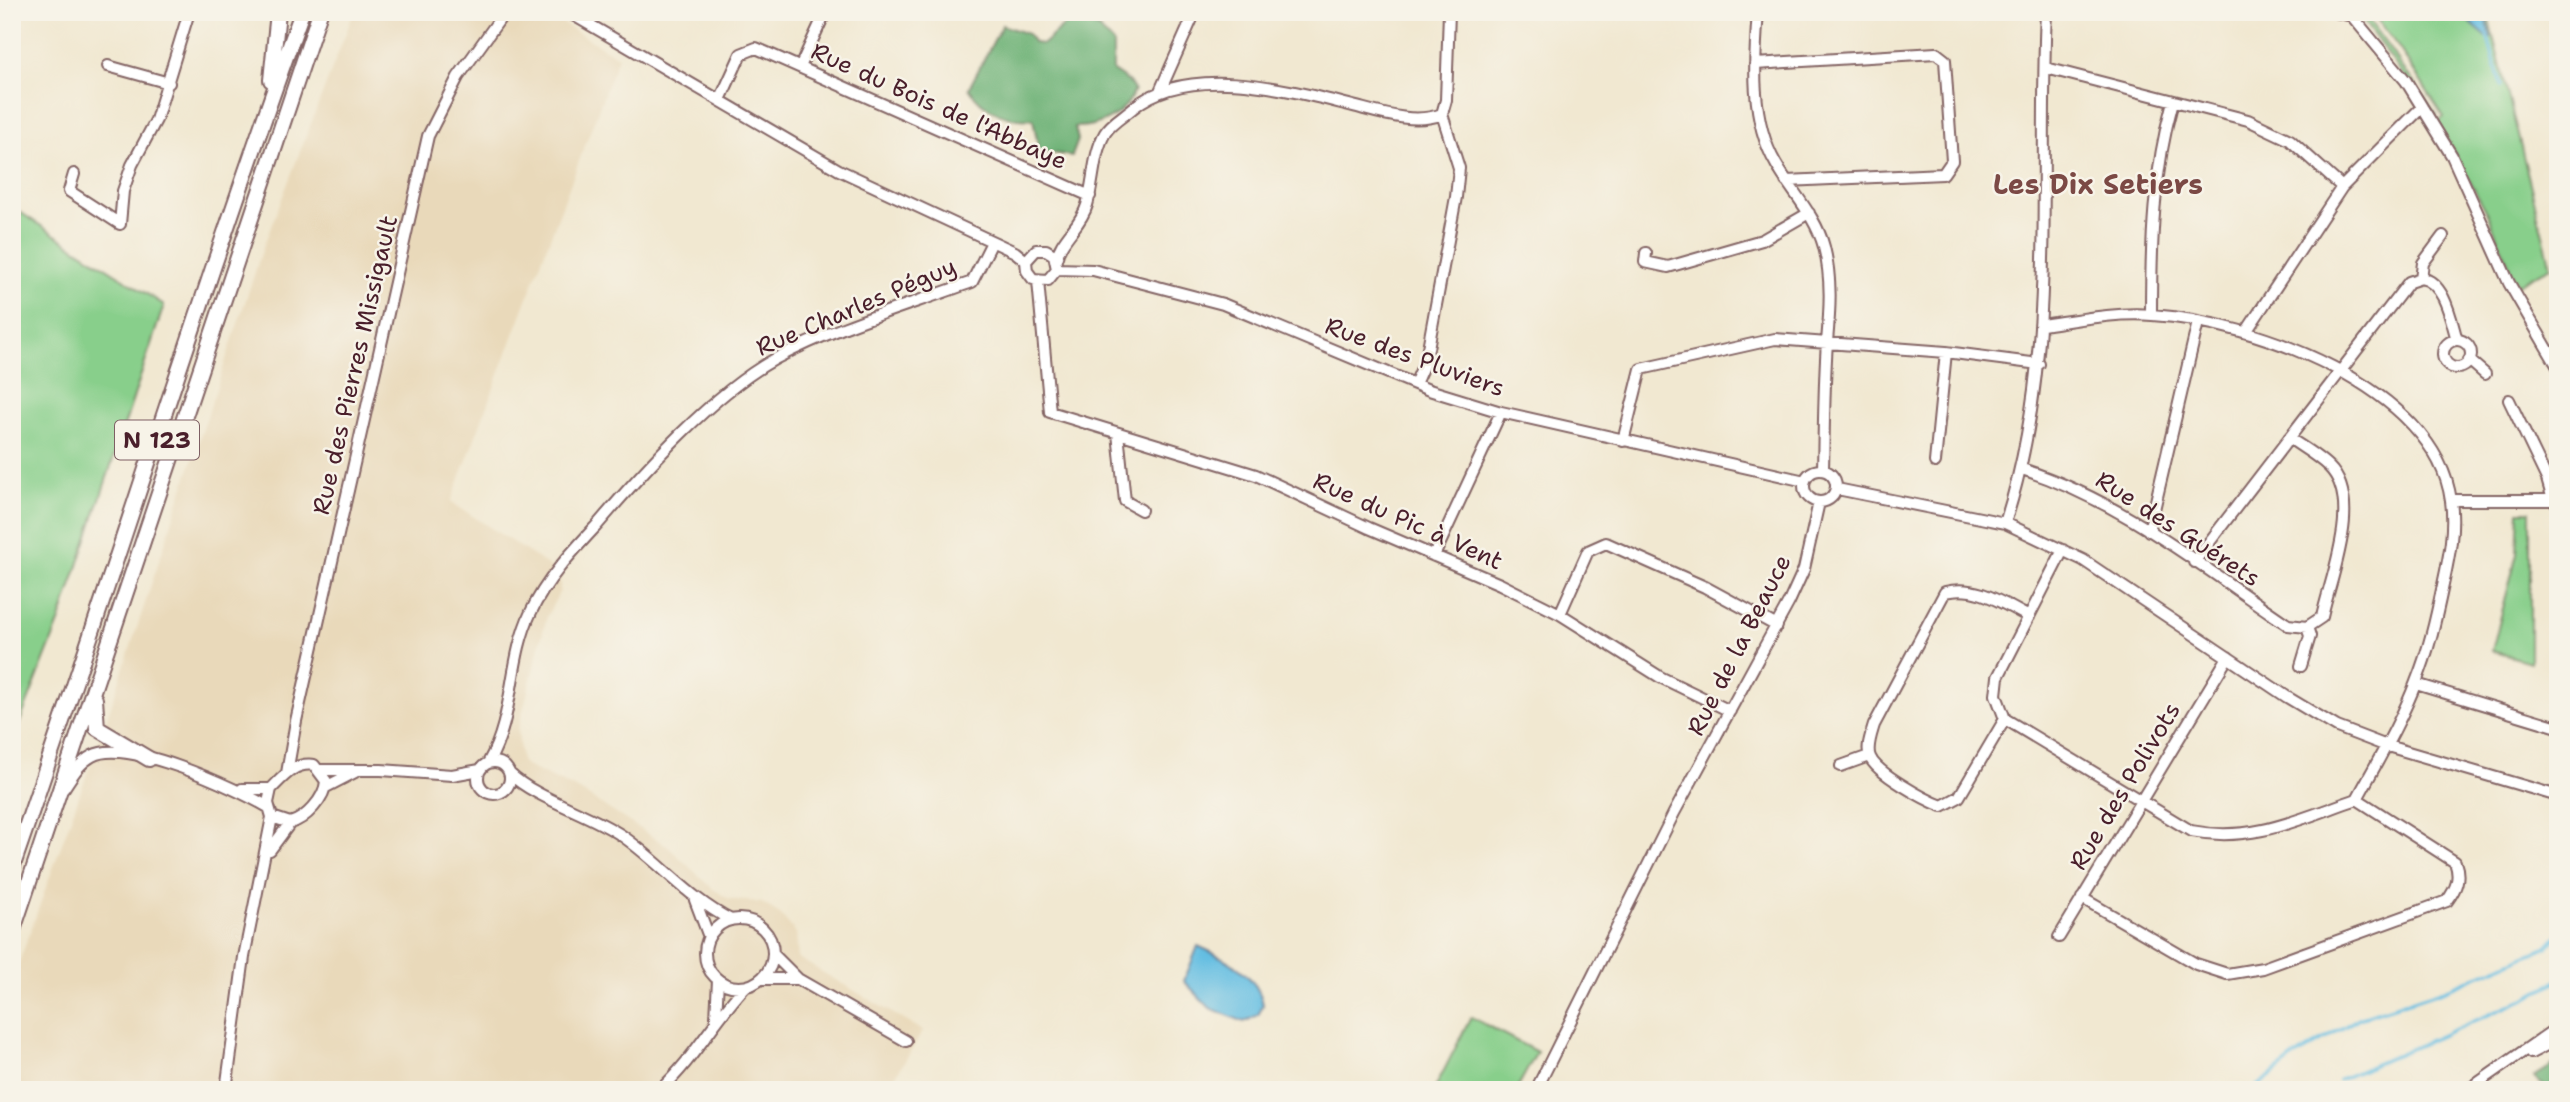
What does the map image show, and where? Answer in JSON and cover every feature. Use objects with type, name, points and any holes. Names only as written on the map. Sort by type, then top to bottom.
[{"type":"main road","points":[[265,109],[274,63],[278,12]]},
{"type":"main road","name":"N 123","points":[[12,868],[80,673],[265,109],[302,12]]},
{"type":"main road","name":"N 123","points":[[12,933],[320,12]]},
{"type":"main road","points":[[97,681],[94,712],[97,728],[149,759]]},
{"type":"street","points":[[74,174],[69,191],[120,224],[123,191],[132,165],[156,120],[189,12]]},
{"type":"street","name":"Rue des Pierres Missigault","points":[[287,773],[428,136],[458,77],[500,16],[513,12]]},
{"type":"street","points":[[568,12],[839,170],[992,242],[1026,261]]},
{"type":"street","points":[[582,12],[596,28]]},
{"type":"street","points":[[1160,91],[1195,12]]},
{"type":"street","points":[[1415,384],[1426,359],[1452,226],[1459,168],[1442,114],[1446,100],[1445,52],[1449,12]]},
{"type":"street","points":[[1758,12],[1755,64],[1759,119],[1773,161],[1809,213],[1824,243],[1829,268],[1832,305],[1827,342],[1823,470]]},
{"type":"street","points":[[2005,523],[2022,470],[2039,364],[2042,325],[2046,12]]},
{"type":"street","points":[[2335,12],[2353,14],[2406,81],[2452,156],[2509,283],[2558,367]]},
{"type":"street","points":[[800,67],[825,13]]},
{"type":"street","name":"Rue du Bois de l'Abbaye","points":[[720,100],[741,54],[750,49],[800,67],[1090,196]]},
{"type":"street","points":[[1755,64],[1936,53],[1945,60],[1952,161],[1943,174],[1786,181]]},
{"type":"street","points":[[108,66],[169,83]]},
{"type":"street","points":[[2046,68],[2248,120],[2277,132],[2342,187]]},
{"type":"street","points":[[1057,264],[1050,252],[1041,249],[1032,253],[1026,261],[1027,271],[1038,281],[1048,280],[1057,264],[1058,249],[1084,215],[1100,144],[1106,130],[1144,99],[1160,91],[1175,86],[1266,86],[1393,116],[1433,117],[1442,114]]},
{"type":"street","points":[[2151,315],[2151,218],[2156,173],[2173,102]]},
{"type":"street","points":[[2246,332],[2342,187],[2422,107]]},
{"type":"street","points":[[1646,253],[1645,261],[1668,267],[1762,240],[1809,213]]},
{"type":"street","points":[[2421,278],[2423,263],[2443,236]]},
{"type":"street","name":"Rue Charles Péguy","points":[[484,767],[501,740],[525,625],[538,597],[561,565],[653,461],[748,376],[778,358],[851,327],[972,282],[992,242]]},
{"type":"street","name":"Rue des Pluviers","points":[[1057,264],[1093,270],[1223,304],[1415,384],[1501,412],[1805,481]]},
{"type":"street","points":[[2421,278],[2434,284],[2442,296],[2458,340],[2470,349],[2469,360]]},
{"type":"street","points":[[2194,562],[2401,289],[2421,278]]},
{"type":"street","name":"Rue du Pic à Vent","points":[[1038,281],[1050,412],[1256,475],[1560,614],[1660,677],[1730,710]]},
{"type":"street","points":[[2042,325],[2151,315],[2246,332],[2341,370],[2387,404],[2425,437],[2451,500],[2453,531],[2450,552],[2430,644],[2416,684],[2357,799],[2251,835],[2219,836],[2191,831],[2005,719],[1996,695],[1998,677],[2063,550]]},
{"type":"street","points":[[2149,531],[2197,322]]},
{"type":"street","points":[[1623,441],[1640,369],[1775,339],[1946,352],[2039,364]]},
{"type":"street","points":[[2458,340],[2450,342],[2444,349],[2445,362],[2457,368],[2469,360]]},
{"type":"street","points":[[1935,462],[1946,352]]},
{"type":"street","points":[[2469,360],[2486,374]]},
{"type":"street","points":[[2451,500],[2555,500],[2509,400]]},
{"type":"street","points":[[1434,556],[1501,412]]},
{"type":"street","points":[[1118,433],[1125,502],[1140,510]]},
{"type":"street","points":[[2289,438],[2330,467],[2342,486],[2346,515],[2322,617],[2307,627],[2310,636],[2301,666]]},
{"type":"street","points":[[1823,470],[1835,478],[1836,489],[1832,498],[1819,502],[1808,496],[1805,481],[1811,473],[1823,470]]},
{"type":"street","name":"Rue des Guérets","points":[[2022,470],[2074,487],[2119,510],[2288,625],[2307,627]]},
{"type":"street","points":[[1836,489],[2005,523],[2083,560],[2337,727],[2384,745],[2558,796]]},
{"type":"street","name":"Rue de la Beauce","points":[[1536,1090],[1701,764],[1777,626],[1804,569],[1819,502]]},
{"type":"street","points":[[1560,614],[1588,551],[1606,543],[1705,587],[1777,626]]},
{"type":"street","points":[[2005,719],[1959,797],[1942,806],[1877,767],[1868,756],[1869,738],[1874,725],[1945,592],[1960,588],[1986,595],[2029,617]]},
{"type":"street","name":"Rue des Polivots","points":[[2059,937],[2228,657]]},
{"type":"street","points":[[2416,684],[2558,727]]},
{"type":"street","points":[[294,737],[305,763],[320,770],[452,775],[480,785],[490,794],[524,788]]},
{"type":"street","name":"Rue Charles Péguy","points":[[501,740],[507,770]]},
{"type":"street","points":[[56,799],[80,765],[93,754],[115,751],[175,764],[239,789],[290,823]]},
{"type":"street","points":[[1842,766],[1868,756]]},
{"type":"street","points":[[226,1090],[244,957],[267,855],[271,789],[287,773],[305,763]]},
{"type":"street","points":[[480,785],[484,767]]},
{"type":"street","points":[[452,775],[484,767],[507,770],[524,788],[568,805],[619,834],[651,857],[694,898],[731,919],[749,920],[763,928],[771,940],[774,955],[798,979],[906,1041]]},
{"type":"street","points":[[320,770],[326,787]]},
{"type":"street","points":[[267,855],[290,823],[305,816],[326,787],[358,770]]},
{"type":"street","points":[[502,792],[508,786],[507,770]]},
{"type":"street","points":[[239,789],[271,789]]},
{"type":"street","points":[[2082,898],[2196,964],[2227,974],[2263,968],[2447,901],[2456,889],[2458,878],[2455,862],[2357,799]]},
{"type":"street","points":[[694,898],[709,937]]},
{"type":"street","points":[[731,919],[718,926],[709,937],[705,955],[707,965],[718,980],[735,988],[745,987],[762,979],[798,979]]},
{"type":"street","points":[[762,979],[774,955]]},
{"type":"street","points":[[716,1018],[718,980]]},
{"type":"street","points":[[660,1090],[688,1062],[716,1018],[745,987]]},
{"type":"street","points":[[2468,1090],[2558,1027]]},
{"type":"street","points":[[2510,1063],[2558,1039]]},
{"type":"shaded area","points":[[354,12],[512,12],[526,22],[553,17],[618,57],[451,502],[560,573],[560,591],[547,616],[518,730],[521,761],[528,767],[580,791],[667,846],[713,889],[729,899],[762,903],[780,914],[796,933],[798,958],[923,1031],[887,1090],[12,1090],[12,982],[106,721],[264,245]]},
{"type":"green space","points":[[2363,12],[2437,115],[2434,117],[2361,18]]},
{"type":"green space","points":[[2371,12],[2487,12],[2551,267],[2517,285],[2488,214],[2437,122],[2444,117],[2399,48]]},
{"type":"green space","points":[[1071,19],[1084,20],[1099,29],[1113,43],[1113,71],[1129,82],[1134,90],[1125,106],[1111,118],[1094,125],[1075,127],[1078,140],[1072,156],[1039,151],[1033,119],[996,113],[981,102],[969,88],[1002,25],[1028,34],[1034,43],[1043,44]]},
{"type":"green space","points":[[12,207],[164,305],[60,620],[12,742]]},
{"type":"green space","points":[[2519,511],[2530,511],[2530,662],[2492,651],[2517,554]]},
{"type":"green space","points":[[1471,1017],[1537,1052],[1516,1090],[1434,1090]]},
{"type":"green space","points":[[2558,1062],[2558,1090],[2548,1090],[2534,1077]]},
{"type":"water","points":[[2464,12],[2484,12],[2491,37],[2488,38],[2466,19]]},
{"type":"water","points":[[1198,946],[1239,968],[1255,984],[1263,1005],[1258,1015],[1244,1022],[1210,1008],[1184,981]]},
{"type":"waterway","points":[[2488,38],[2501,86]]},
{"type":"waterway","points":[[2252,1090],[2296,1056],[2359,1018],[2445,990],[2547,947],[2558,935]]},
{"type":"waterway","points":[[2339,1080],[2525,999],[2558,980]]},
{"type":"district","name":"Les Dix Setiers","points":[[2098,184]]}]
